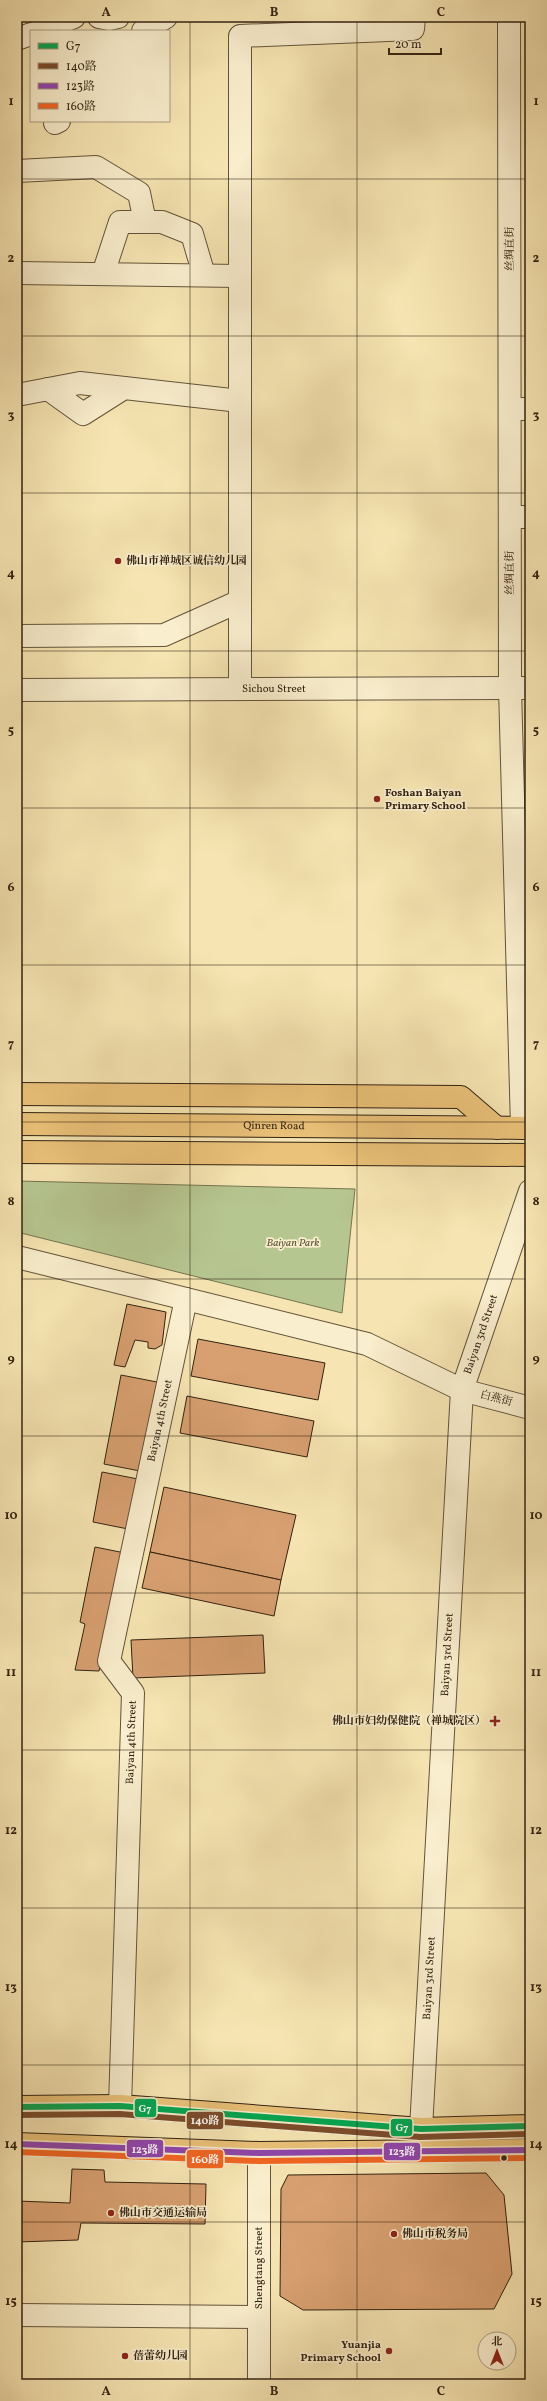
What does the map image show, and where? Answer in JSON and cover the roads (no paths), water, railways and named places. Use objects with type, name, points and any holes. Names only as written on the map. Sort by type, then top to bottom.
[{"type":"main road","points":[[17,1094],[461,1097],[497,1128]]},
{"type":"main road","name":"Qinren Road","points":[[17,1124],[526,1128]]},
{"type":"main road","points":[[17,1152],[530,1156]]},
{"type":"main road","points":[[17,2107],[120,2106],[421,2129],[530,2126]]},
{"type":"main road","points":[[17,2144],[259,2153],[530,2150]]},
{"type":"street","points":[[42,30],[74,17]]},
{"type":"street","points":[[145,30],[166,17]]},
{"type":"street","points":[[240,689],[240,36],[414,29],[414,17]]},
{"type":"street","name":"丝绸直街","points":[[509,17],[520,409],[520,688],[526,1128]]},
{"type":"street","points":[[17,39],[30,34]]},
{"type":"street","points":[[17,171],[96,167],[139,193],[145,222]]},
{"type":"street","points":[[103,274],[120,222],[162,222],[192,234],[204,275]]},
{"type":"street","points":[[17,273],[240,276]]},
{"type":"street","points":[[17,394],[80,383],[240,401]]},
{"type":"street","points":[[48,389],[83,414],[124,388]]},
{"type":"street","points":[[17,636],[164,635],[240,601]]},
{"type":"street","name":"Sichou Street","points":[[17,690],[520,688]]},
{"type":"street","name":"Baiyan 3rd Street","points":[[421,2129],[462,1390],[530,1191]]},
{"type":"street","name":"白燕街","points":[[17,1257],[367,1344],[462,1390],[530,1408]]},
{"type":"street","name":"Baiyan 4th Street","points":[[120,2106],[133,1693],[109,1661],[186,1299]]},
{"type":"street","name":"Shengtang Street","points":[[259,2153],[259,2384]]},
{"type":"street","points":[[17,2315],[259,2317]]},
{"type":"place","name":"佛山市禅城区诚信幼儿园","points":[[118,561]]},
{"type":"place","name":"Foshan Baiyan Primary School","points":[[377,799]]},
{"type":"place","name":"佛山市妇幼保健院（禅城院区）","points":[[495,1721]]},
{"type":"place","name":"佛山市交通运输局","points":[[111,2213]]},
{"type":"place","name":"佛山市税务局","points":[[394,2234]]},
{"type":"place","name":"Yuanjia Primary School","points":[[389,2351]]},
{"type":"place","name":"蓓蕾幼儿园","points":[[125,2356]]},
{"type":"park label","name":"Baiyan Park","points":[[293,1243]]}]
